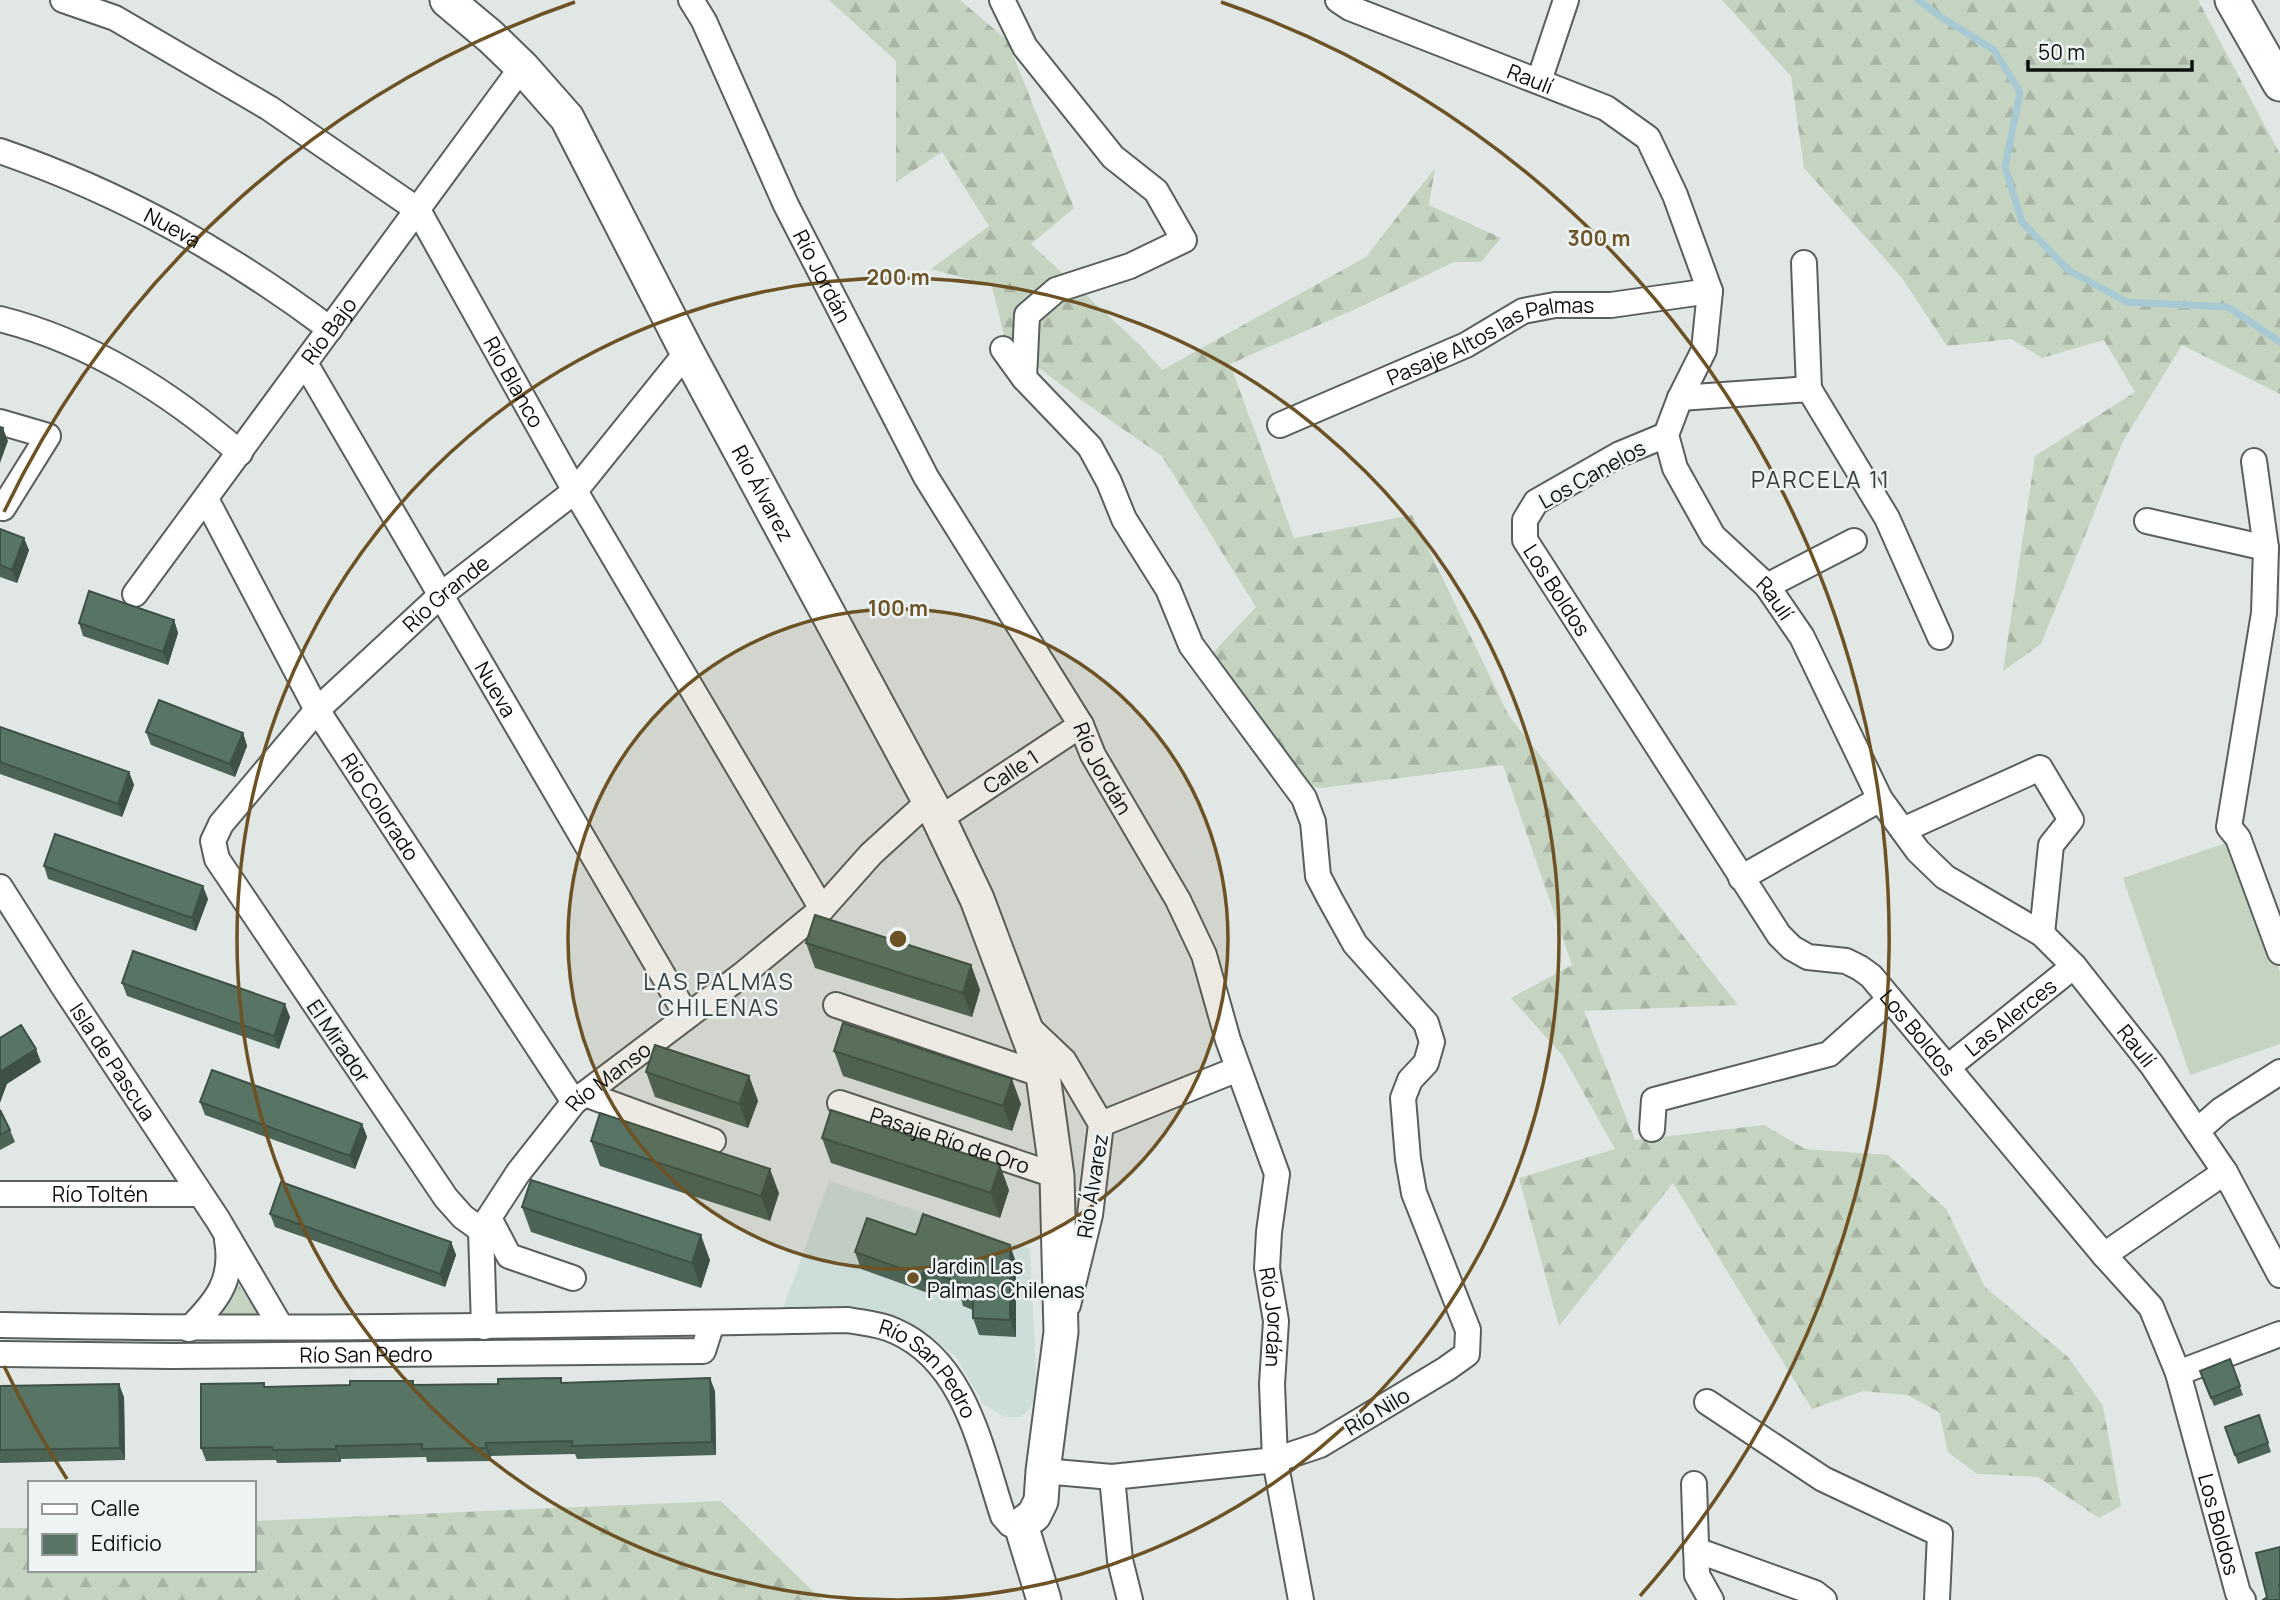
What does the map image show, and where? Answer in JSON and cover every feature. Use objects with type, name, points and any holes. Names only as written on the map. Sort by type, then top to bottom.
[{"type":"street","name":"Río Blanco","points":[[63,0],[115,18],[269,108],[418,210],[575,492],[822,909]]},
{"type":"street","name":"Río Álvarez","points":[[447,0],[522,67],[567,118],[687,352],[933,811],[977,899],[1043,1075],[1057,1176],[1061,1332]]},
{"type":"street","name":"Río Jordán","points":[[691,0],[704,21],[786,205],[926,477],[1081,724],[1093,755],[1178,900],[1204,955],[1238,1069],[1277,1174],[1267,1268],[1276,1321],[1272,1384],[1275,1460],[1301,1600]]},
{"type":"street","points":[[1002,0],[1025,47],[1113,157],[1156,191],[1184,240],[1130,266],[1056,290],[1027,316],[1024,378]]},
{"type":"street","name":"Raulí","points":[[1338,0],[1350,8],[1606,108],[1648,138],[1675,195],[1710,291],[1704,350],[1680,398],[1666,435],[1675,468],[1713,536],[1767,586],[1802,637],[1880,799],[1918,851],[1945,877],[2042,934],[2074,966],[2152,1065],[2225,1172],[2280,1275]]},
{"type":"street","points":[[1539,81],[1566,0]]},
{"type":"street","points":[[2232,0],[2280,84]]},
{"type":"street","name":"Río Bajo","points":[[135,594],[522,67]]},
{"type":"street","name":"Nueva","points":[[0,151],[80,181],[170,224],[253,273],[330,330]]},
{"type":"street","points":[[1804,263],[1809,388],[1887,518],[1940,637]]},
{"type":"street","name":"Pasaje Altos las Palmas","points":[[1280,425],[1466,345],[1523,311],[1555,304],[1611,305],[1710,291]]},
{"type":"street","points":[[0,319],[46,333],[116,364],[183,407],[240,453]]},
{"type":"street","points":[[1003,349],[1024,378]]},
{"type":"street","name":"Río Grande","points":[[213,841],[221,824],[317,710],[442,594],[575,492],[687,352]]},
{"type":"street","name":"Nueva","points":[[305,363],[687,1016]]},
{"type":"street","name":"Río Nilo","points":[[1024,378],[1090,447],[1109,482],[1124,519],[1168,589],[1191,645],[1304,798],[1313,822],[1318,876],[1355,944],[1426,1023],[1432,1041],[1426,1063],[1409,1080],[1403,1098],[1404,1125],[1414,1193],[1468,1330],[1467,1354],[1446,1369],[1320,1445],[1275,1460],[1112,1477],[1043,1471]]},
{"type":"street","points":[[1680,398],[1809,388]]},
{"type":"street","points":[[0,422],[48,436],[4,508]]},
{"type":"street","name":"Los Canelos","points":[[1525,520],[1536,502],[1620,453],[1666,435]]},
{"type":"street","points":[[2254,461],[2266,548],[2264,613],[2229,827],[2238,838],[2280,952]]},
{"type":"street","name":"Río Colorado","points":[[206,499],[317,710],[580,1098]]},
{"type":"street","name":"Los Boldos","points":[[1525,520],[1525,541],[1779,935],[1792,948],[1808,957],[1846,961],[1871,976],[2104,1255],[2151,1307],[2178,1373],[2238,1593],[2243,1600]]},
{"type":"street","points":[[2147,521],[2266,548]]},
{"type":"street","points":[[1767,586],[1854,541]]},
{"type":"street","name":"Calle 1","points":[[933,811],[1081,724]]},
{"type":"street","points":[[1903,830],[2040,768],[2071,820],[2051,845],[2042,934]]},
{"type":"street","points":[[1741,878],[1880,799]]},
{"type":"street","name":"Río Manso","points":[[485,1224],[518,1173],[580,1098],[742,975],[822,909],[871,854],[933,811]]},
{"type":"street","name":"El Mirador","points":[[213,841],[217,859],[446,1198],[463,1217],[485,1224]]},
{"type":"street","name":"Isla de Pascua","points":[[0,887],[200,1195],[281,1327]]},
{"type":"street","name":"Las Alerces","points":[[1948,1067],[2074,966]]},
{"type":"street","points":[[1652,1129],[1654,1100],[1829,1054],[1890,999]]},
{"type":"street","points":[[836,1005],[1043,1075]]},
{"type":"street","name":"Río Álvarez","points":[[1021,1525],[1034,1515],[1041,1501],[1061,1332],[1090,1215],[1101,1124],[1064,1061],[1023,1023]]},
{"type":"street","points":[[1101,1124],[1238,1069]]},
{"type":"street","points":[[2197,1131],[2221,1110],[2280,1072]]},
{"type":"street","points":[[580,1098],[713,1142]]},
{"type":"street","name":"Pasaje Río de Oro","points":[[841,1102],[1057,1176]]},
{"type":"street","points":[[2104,1255],[2225,1172]]},
{"type":"street","name":"Río Toltén","points":[[0,1194],[200,1195]]},
{"type":"street","points":[[485,1224],[509,1256],[573,1278]]},
{"type":"street","points":[[484,1327],[485,1224]]},
{"type":"street","name":"Isla de Pascua","points":[[181,1329],[210,1309],[222,1289],[229,1270],[230,1257],[226,1236]]},
{"type":"street","name":"Río San Pedro","points":[[0,1325],[181,1329],[848,1320],[894,1330],[918,1345],[941,1366],[967,1408],[1003,1516],[1010,1524],[1021,1525]]},
{"type":"street","name":"Río San Pedro","points":[[0,1354],[173,1356],[703,1351],[712,1322]]},
{"type":"street","points":[[173,1356],[181,1329]]},
{"type":"street","points":[[2178,1373],[2280,1334]]},
{"type":"street","points":[[1707,1402],[1823,1479],[1940,1534],[1937,1600]]},
{"type":"street","points":[[1112,1477],[1120,1560],[1130,1600]]},
{"type":"street","points":[[1694,1484],[1698,1575],[1711,1600]]},
{"type":"street","points":[[1021,1525],[1037,1594]]},
{"type":"street","points":[[1696,1550],[1815,1593],[1824,1600]]},
{"type":"shaded area","name":"Jardin Las Palmas Chilenas","points":[[829,1181],[1030,1249],[1037,1391],[1035,1400],[1026,1413],[1020,1417],[1005,1417],[984,1405],[956,1357],[931,1337],[907,1323],[851,1307],[783,1309]]},
{"type":"green space","points":[[829,0],[960,0],[1007,40],[1074,208],[1031,244],[1143,348],[1162,370],[1366,257],[1435,168],[1429,205],[1501,238],[1481,262],[1454,262],[1230,364],[1294,538],[1412,515],[1509,716],[1738,1005],[1584,1011],[1635,1140],[1764,1125],[1805,1149],[1888,1155],[1946,1209],[1985,1287],[2068,1357],[2103,1406],[2121,1506],[2099,1518],[2038,1477],[1977,1474],[1948,1452],[1939,1412],[1907,1395],[1863,1391],[1812,1409],[1673,1183],[1559,1326],[1519,1178],[1615,1149],[1563,1056],[1511,998],[1572,965],[1503,765],[1321,788],[1299,785],[1209,657],[1256,607],[1162,456],[1006,343],[992,286],[931,269],[989,226],[942,152],[896,182],[896,61]]},
{"type":"green space","points":[[1722,0],[2198,0],[2280,154],[2280,394],[2182,345],[2123,441],[2041,644],[2003,671],[2035,456],[2135,392],[2104,340],[2042,358],[2011,339],[1947,346],[1902,278],[1804,168],[1791,76]]},
{"type":"green space","points":[[2235,840],[2280,972],[2280,1044],[2190,1075],[2123,878]]},
{"type":"green space","points":[[234,1278],[260,1317],[215,1317]]},
{"type":"green space","points":[[721,1501],[822,1600],[0,1600],[0,1528],[28,1528],[28,1572],[256,1572],[256,1521]]},
{"type":"building","points":[[0,529],[24,538],[12,570],[0,565]]},
{"type":"building","points":[[89,591],[174,620],[163,652],[79,623]]},
{"type":"building","points":[[159,700],[243,733],[230,764],[146,732]]},
{"type":"building","points":[[0,727],[129,772],[118,804],[0,762]]},
{"type":"building","points":[[55,834],[203,886],[192,918],[44,866]]},
{"type":"building","points":[[815,915],[971,965],[963,993],[806,943]]},
{"type":"building","points":[[133,951],[285,1004],[274,1036],[122,983]]},
{"type":"building","points":[[843,1023],[1012,1079],[1003,1106],[834,1051]]},
{"type":"building","points":[[21,1025],[36,1049],[2,1071],[0,1078],[0,1038]]},
{"type":"building","points":[[655,1045],[749,1076],[739,1104],[646,1072]]},
{"type":"building","points":[[212,1070],[362,1124],[350,1156],[200,1102]]},
{"type":"building","points":[[0,1110],[10,1130],[0,1135]]},
{"type":"building","points":[[831,1110],[1000,1165],[991,1193],[822,1138]]},
{"type":"building","points":[[600,1113],[770,1169],[761,1196],[591,1141]]},
{"type":"building","points":[[531,1180],[701,1235],[692,1263],[522,1207]]},
{"type":"building","points":[[281,1182],[451,1242],[440,1274],[270,1214]]},
{"type":"building","points":[[923,1214],[1010,1245],[1010,1320],[973,1318],[973,1295],[957,1289],[960,1283],[924,1270],[922,1276],[855,1252],[867,1218],[916,1235]]},
{"type":"building","points":[[2230,1359],[2240,1386],[2211,1398],[2200,1371]]},
{"type":"building","points":[[561,1378],[561,1383],[710,1378],[712,1442],[572,1446],[572,1441],[486,1443],[486,1448],[422,1449],[422,1444],[336,1446],[336,1449],[201,1448],[201,1384],[264,1383],[264,1387],[350,1385],[350,1381],[413,1381],[413,1385],[498,1384],[498,1379]]},
{"type":"building","points":[[119,1384],[120,1448],[0,1450],[0,1386]]},
{"type":"building","points":[[2259,1415],[2268,1443],[2235,1455],[2225,1427]]},
{"type":"building","points":[[2280,1547],[2280,1600],[2263,1600],[2267,1597],[2256,1553]]},
{"type":"waterway","points":[[1918,0],[1994,50],[2020,92],[2005,167],[2022,222],[2068,270],[2127,302],[2228,307],[2280,342]]},
{"type":"place","name":"Jardin Las Palmas Chilenas","points":[[913,1278]]},
{"type":"district","name":"PARCELA 11","points":[[1821,479]]},
{"type":"district","name":"LAS PALMAS CHILENAS","points":[[719,994]]}]
